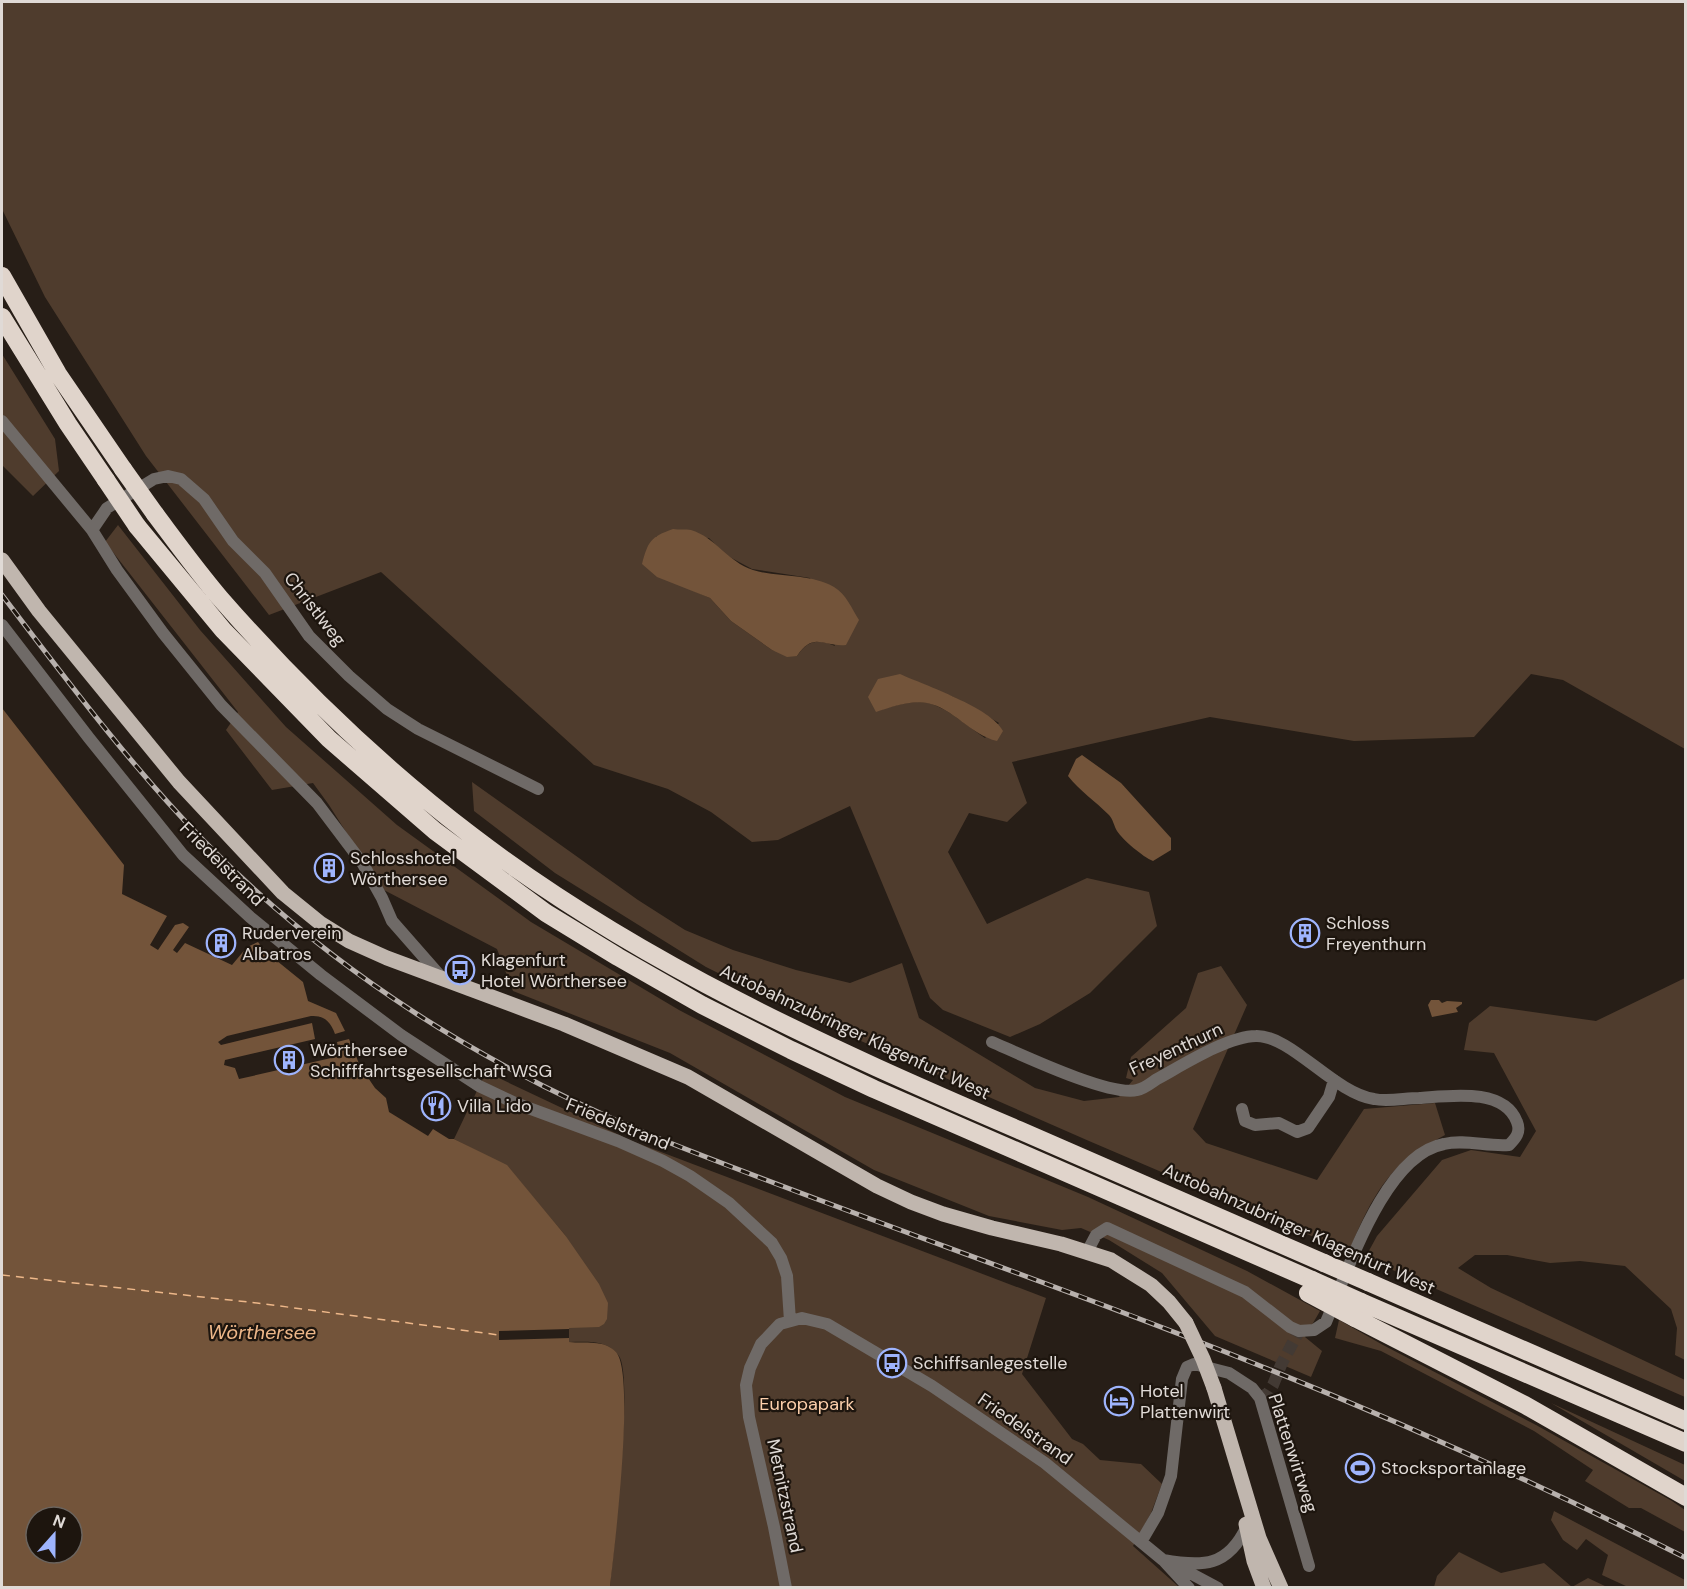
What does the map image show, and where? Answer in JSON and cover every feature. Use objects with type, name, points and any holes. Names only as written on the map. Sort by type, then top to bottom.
[{"type":"highway","name":"Autobahnzubringer Klagenfurt West","points":[[2,276],[58,374],[155,514],[219,596],[290,674],[339,722],[472,836],[545,888],[707,986],[784,1026],[1686,1421]]},
{"type":"highway","points":[[2,317],[68,424],[137,526],[223,630],[329,739],[435,831],[546,913],[702,1005],[791,1050],[874,1089],[1268,1261],[1686,1497]]},
{"type":"highway","points":[[1358,1310],[1686,1443]]},
{"type":"main road","points":[[2,560],[39,611],[179,782],[283,892],[320,923],[349,941],[387,958],[564,1024],[688,1077],[876,1186],[911,1202],[943,1214],[1111,1260],[1151,1285],[1186,1323],[1203,1359],[1214,1388],[1259,1538],[1281,1587]]},
{"type":"main road","points":[[1240,1478],[1254,1561],[1264,1587]]},
{"type":"street","points":[[2,421],[92,530],[117,570],[163,633],[221,705],[317,803],[363,864],[392,921],[442,978]]},
{"type":"street","name":"Christlweg","points":[[92,530],[107,508],[154,479],[168,476],[181,479],[204,499],[233,541],[265,573],[309,636],[349,676],[387,709],[418,729],[538,789]]},
{"type":"street","name":"Friedelstrand","points":[[2,625],[183,855],[250,917],[321,975],[400,1035],[479,1086],[515,1103],[618,1141],[663,1161],[690,1176],[729,1203],[772,1244],[781,1258],[787,1276],[790,1321],[801,1318],[827,1324],[932,1386],[1045,1463],[1163,1560],[1189,1587]]},
{"type":"street","name":"Freyenthurn","points":[[992,1042],[1065,1073],[1116,1090],[1137,1090],[1198,1055],[1246,1036],[1258,1035],[1280,1043],[1352,1092],[1374,1100],[1454,1096],[1486,1098],[1501,1103],[1513,1111],[1519,1128],[1516,1138],[1509,1145],[1446,1143],[1427,1149],[1405,1167],[1389,1186],[1374,1211],[1326,1322],[1314,1330],[1299,1331],[1290,1327],[1245,1292],[1107,1228],[1096,1235],[1087,1252]]},
{"type":"street","points":[[1242,1109],[1245,1121],[1255,1125],[1279,1123],[1297,1132],[1308,1128],[1329,1097],[1334,1080]]},
{"type":"street","name":"Metnitzstrand","points":[[786,1587],[746,1402],[746,1385],[750,1368],[761,1344],[780,1324],[790,1321]]},
{"type":"street","name":"Plattenwirtweg","points":[[1141,1542],[1158,1513],[1171,1476],[1182,1379],[1187,1367],[1194,1364],[1229,1373],[1251,1388],[1260,1398],[1309,1566]]},
{"type":"street","points":[[1163,1560],[1189,1564],[1210,1562],[1226,1556],[1235,1547],[1247,1526]]},
{"type":"street","name":"Friedelstrand","points":[[1163,1560],[1218,1587]]},
{"type":"green space","points":[[2,2],[1685,2],[1685,749],[1563,680],[1531,674],[1474,737],[1354,741],[1210,717],[1012,762],[1027,803],[1007,822],[969,813],[948,852],[987,924],[1087,878],[1149,892],[1157,926],[1090,993],[1040,1024],[1010,1037],[943,1010],[930,998],[850,806],[778,840],[752,842],[711,812],[668,789],[594,765],[381,572],[269,615],[146,456],[45,297],[2,209]],"holes":[[[656,536],[709,538],[726,555],[752,569],[810,578],[835,646],[814,642],[805,647],[797,656],[772,650],[731,621],[710,598],[687,588]],[[936,690],[956,698],[999,723],[985,738],[950,713],[928,703],[908,703],[876,711]]]},
{"type":"green space","points":[[2,354],[55,439],[59,471],[33,496],[2,465]]},
{"type":"green space","points":[[118,525],[200,630],[286,727],[397,825],[531,922],[679,1010],[845,1097],[1088,1197],[1247,1271],[1320,1311],[1305,1337],[1322,1351],[1311,1377],[1215,1336],[1162,1273],[1109,1240],[1081,1228],[1062,1230],[989,1216],[874,1170],[670,1053],[513,991],[497,949],[382,889],[313,783],[272,790],[226,730],[238,712],[105,542]]},
{"type":"green space","points":[[472,782],[638,900],[685,930],[733,950],[796,970],[850,983],[902,963],[919,1018],[1035,1088],[1084,1101],[1119,1097],[1133,1080],[1126,1078],[1131,1057],[1186,1008],[1198,973],[1221,966],[1247,1005],[1193,1129],[1206,1143],[1317,1180],[1364,1109],[1435,1103],[1445,1135],[1413,1154],[1391,1174],[1367,1211],[1349,1252],[813,1020],[706,967],[555,873],[474,811]]},
{"type":"green space","points":[[1685,978],[1685,1360],[1675,1355],[1677,1328],[1671,1309],[1625,1266],[1580,1261],[1550,1263],[1507,1255],[1475,1255],[1458,1268],[1491,1288],[1685,1380],[1685,1397],[1365,1258],[1377,1236],[1442,1160],[1471,1150],[1520,1157],[1536,1131],[1494,1053],[1464,1050],[1469,1023],[1490,1006],[1596,1021]]},
{"type":"green space","name":"Europapark","points":[[486,1072],[632,1141],[1046,1298],[1022,1374],[1072,1439],[1083,1444],[1100,1460],[1141,1464],[1162,1484],[1151,1513],[1133,1546],[1179,1587],[610,1587],[624,1429],[623,1371],[619,1356],[609,1347],[590,1342],[569,1342],[568,1327],[599,1327],[565,1235],[507,1166],[454,1139]]},
{"type":"green space","points":[[1339,1320],[1536,1425],[1672,1501],[1685,1510],[1685,1532],[1641,1508],[1629,1508],[1585,1481],[1593,1470],[1534,1431],[1381,1351],[1335,1338]]},
{"type":"green space","points":[[1551,1403],[1685,1465],[1685,1481]]},
{"type":"green space","points":[[1554,1511],[1685,1580],[1685,1587],[1628,1587],[1602,1575],[1608,1555],[1586,1539],[1577,1550],[1563,1540],[1551,1520]]},
{"type":"green space","points":[[1459,1552],[1501,1573],[1544,1563],[1572,1587],[1434,1587],[1437,1576]]},
{"type":"green space","points":[[1588,1578],[1607,1587],[1572,1587]]},
{"type":"water","points":[[673,529],[700,533],[736,561],[753,570],[815,580],[834,587],[845,598],[859,620],[846,645],[814,642],[803,648],[797,656],[787,657],[772,650],[731,621],[710,598],[657,577],[642,564],[646,550],[651,541]]},
{"type":"water","points":[[900,674],[956,698],[986,714],[1003,731],[997,741],[979,733],[945,710],[927,703],[908,703],[876,712],[868,697],[878,679]]},
{"type":"water","name":"Wörthersee","points":[[2,708],[124,865],[122,894],[167,916],[150,945],[158,950],[175,925],[183,923],[189,927],[173,950],[177,953],[185,943],[232,965],[247,947],[258,942],[266,952],[303,982],[308,1001],[336,1013],[345,1031],[335,1034],[326,1020],[311,1016],[227,1036],[218,1042],[221,1045],[312,1023],[315,1039],[225,1060],[224,1065],[235,1068],[239,1079],[340,1056],[337,1042],[349,1039],[360,1066],[375,1088],[386,1098],[389,1112],[428,1136],[433,1129],[449,1139],[454,1139],[507,1165],[565,1235],[599,1284],[608,1303],[607,1319],[599,1327],[569,1328],[569,1342],[606,1345],[616,1352],[622,1367],[624,1427],[622,1464],[610,1587],[2,1587]]},
{"type":"water","points":[[1082,755],[1121,783],[1171,838],[1171,850],[1153,861],[1124,839],[1117,831],[1112,818],[1068,776],[1076,759]]},
{"type":"water","points":[[1431,1000],[1439,1000],[1442,1003],[1462,1002],[1462,1004],[1456,1008],[1458,1012],[1432,1017],[1428,1005]]},
{"type":"pier","points":[[569,1329],[569,1338],[499,1340],[499,1331]]},
{"type":"ferry route","points":[[2,1275],[257,1303],[499,1335]]},
{"type":"tunnel","points":[[1260,1398],[1268,1393],[1273,1385],[1299,1331]]},
{"type":"railway","points":[[2,595],[149,781],[203,840],[305,933],[358,974],[414,1012],[472,1047],[531,1080],[655,1137],[1187,1337],[1370,1411],[1529,1482],[1686,1558]]},
{"type":"place","name":"Schlosshotel Wörthersee","points":[[329,868]]},
{"type":"place","name":"Schloss Freyenthurn","points":[[1305,933]]},
{"type":"place","name":"Ruderverein Albatros","points":[[221,943]]},
{"type":"place","name":"Klagenfurt Hotel Wörthersee","points":[[460,970]]},
{"type":"place","name":"Wörthersee Schifffahrtsgesellschaft WSG","points":[[289,1060]]},
{"type":"place","name":"Villa Lido","points":[[436,1106]]},
{"type":"place","name":"Schiffsanlegestelle","points":[[892,1363]]},
{"type":"place","name":"Hotel Plattenwirt","points":[[1119,1401]]},
{"type":"place","name":"Stocksportanlage","points":[[1360,1468]]}]
